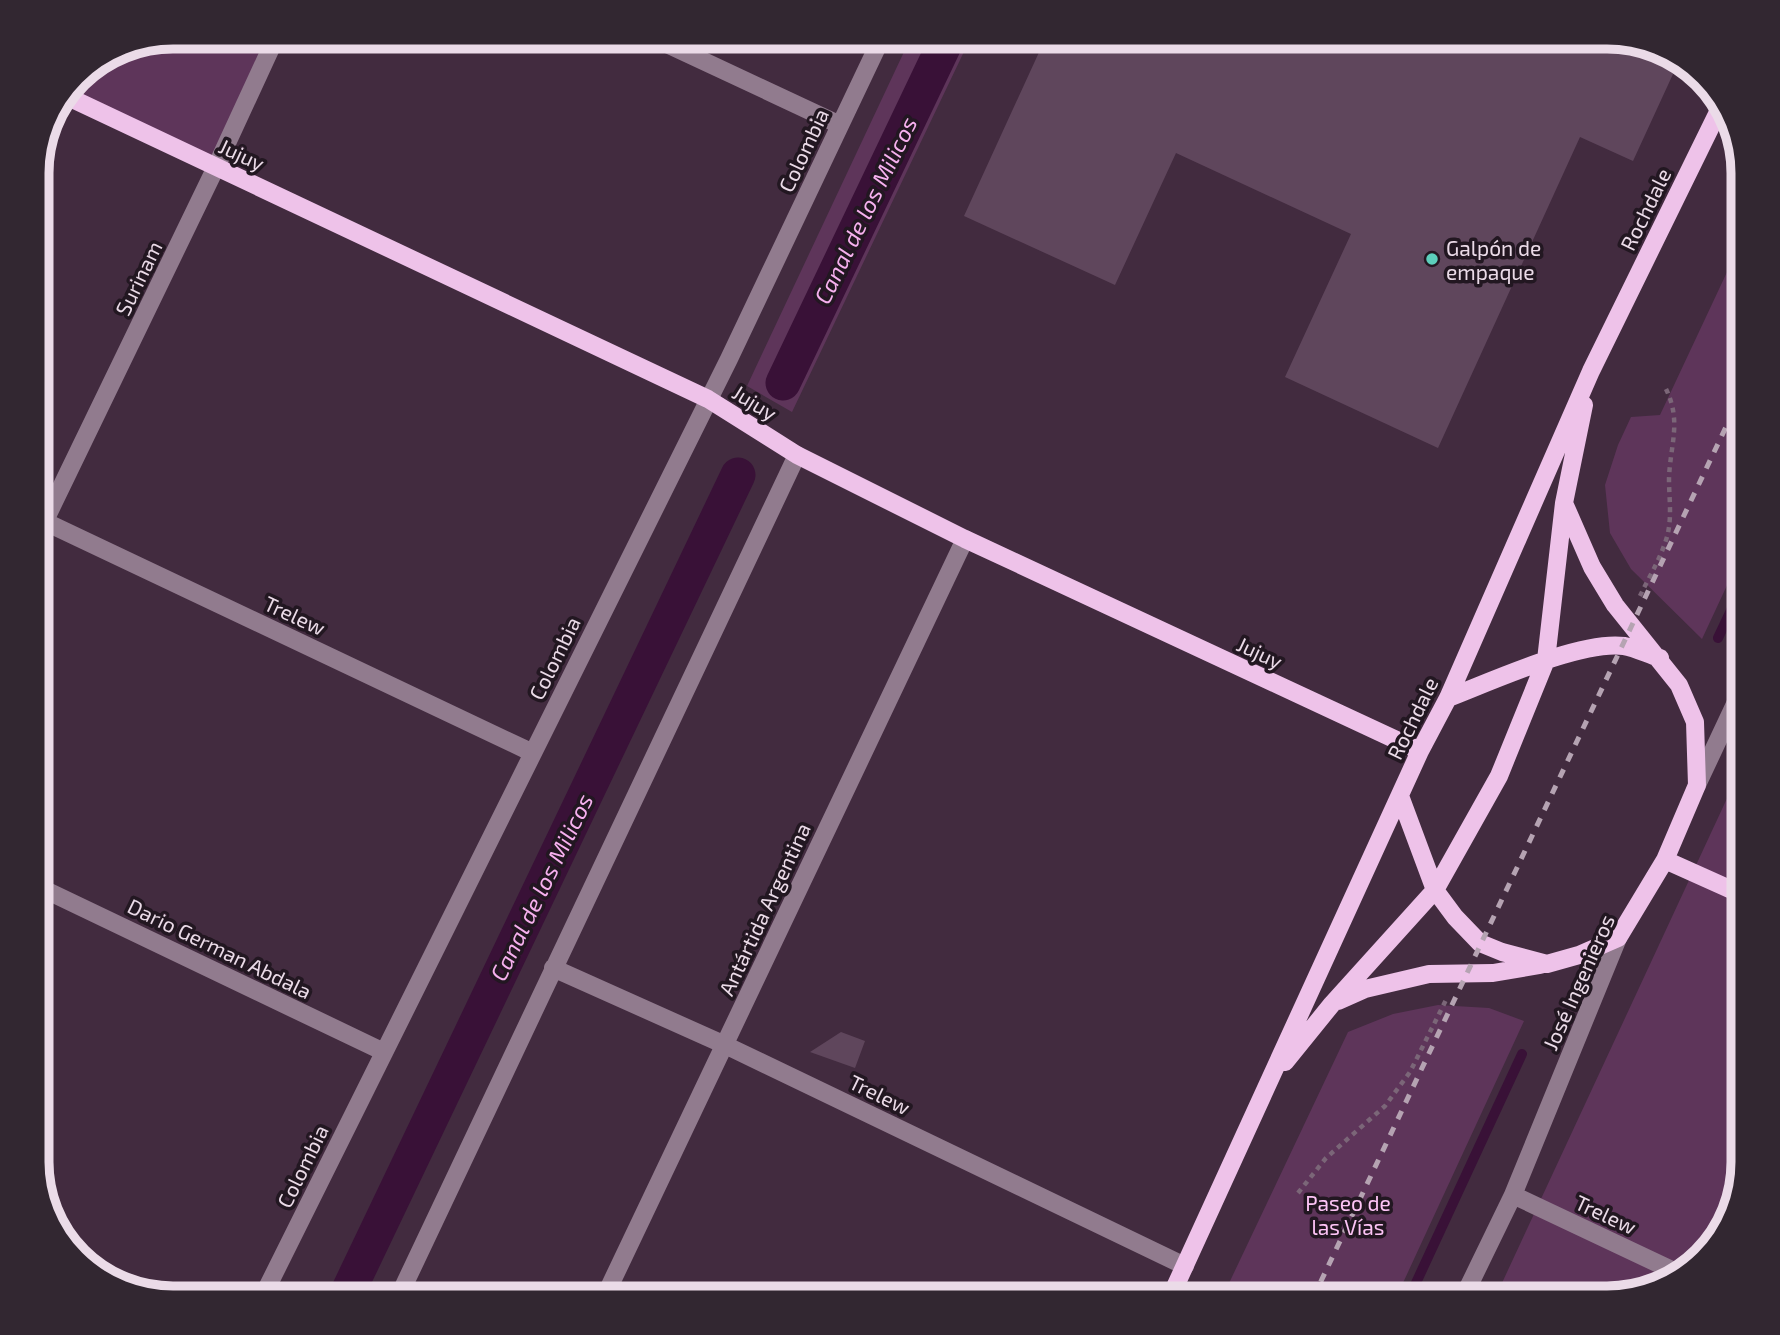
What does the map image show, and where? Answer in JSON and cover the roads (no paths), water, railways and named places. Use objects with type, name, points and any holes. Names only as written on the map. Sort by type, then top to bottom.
[{"type":"main road","name":"Jujuy","points":[[73,99],[708,399],[797,456],[965,539],[1420,751]]},
{"type":"main road","name":"Rochdale","points":[[1176,1286],[1420,751],[1448,698],[1591,371],[1716,115]]},
{"type":"main road","name":"Rochdale","points":[[1269,1083],[1332,1004],[1435,890],[1499,776],[1546,660],[1564,503],[1591,371]]},
{"type":"main road","points":[[1564,503],[1592,566],[1615,605],[1679,685],[1695,722],[1698,785]]},
{"type":"main road","points":[[1448,698],[1546,660],[1591,649],[1624,646],[1660,658]]},
{"type":"main road","name":"José Ingenieros","points":[[1618,939],[1665,860],[1698,785]]},
{"type":"main road","points":[[1400,796],[1435,890],[1455,917],[1480,943],[1547,964]]},
{"type":"main road","points":[[1665,860],[1731,890]]},
{"type":"main road","name":"Rochdale","points":[[1332,1004],[1365,989],[1429,974],[1493,973],[1547,964],[1579,955],[1618,939]]},
{"type":"street","name":"Surinam","points":[[49,508],[216,167],[270,49]]},
{"type":"street","points":[[678,49],[840,125]]},
{"type":"street","name":"Colombia","points":[[268,1286],[708,399],[876,49]]},
{"type":"street","points":[[404,1286],[797,456]]},
{"type":"street","name":"Trelew","points":[[49,530],[533,753]]},
{"type":"street","name":"Antártida Argentina","points":[[610,1286],[965,539]]},
{"type":"street","name":"José Ingenieros","points":[[1698,785],[1731,713]]},
{"type":"street","name":"Dario German Abdala","points":[[49,892],[384,1052]]},
{"type":"street","name":"José Ingenieros","points":[[1469,1286],[1513,1195],[1618,939]]},
{"type":"street","name":"Trelew","points":[[553,968],[725,1045],[1185,1266]]},
{"type":"street","name":"Trelew","points":[[1513,1195],[1669,1269]]},
{"type":"waterway","name":"Canal de los Milicos","points":[[783,383],[942,49]]},
{"type":"waterway","name":"Canal de los Milicos","points":[[351,1286],[738,475]]},
{"type":"waterway","points":[[1718,638],[1731,610]]},
{"type":"waterway","points":[[1415,1286],[1522,1054]]},
{"type":"railway","points":[[1319,1286],[1731,416]]},
{"type":"place","name":"Galpón de empaque","points":[[1432,259]]},
{"type":"park label","name":"Paseo de las Vías","points":[[1348,1214]]}]
